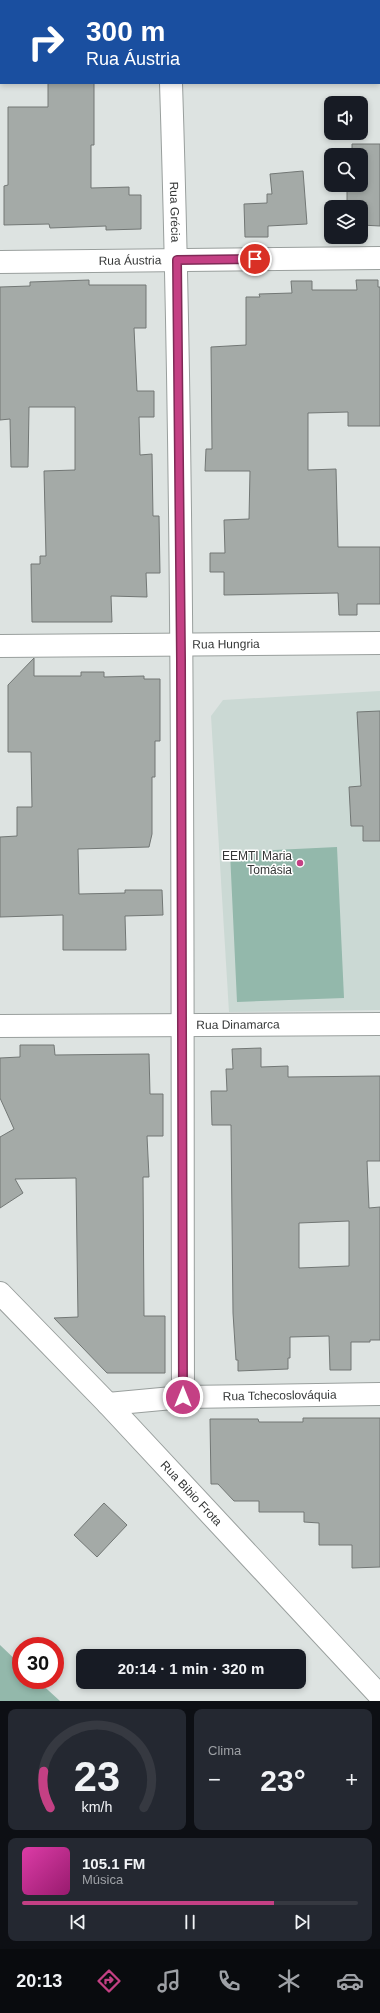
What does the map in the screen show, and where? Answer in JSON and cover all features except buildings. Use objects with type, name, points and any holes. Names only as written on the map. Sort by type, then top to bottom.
[{"type":"street","name":"Rua Grécia","points":[[171,84],[177,260],[181,644],[183,1397]]},
{"type":"street","name":"Rua Áustria","points":[[0,262],[380,258]]},
{"type":"street","name":"Rua Hungria","points":[[0,646],[380,644]]},
{"type":"street","name":"Rua Dinamarca","points":[[0,1026],[380,1024]]},
{"type":"street","name":"Rua Bibio Frota","points":[[0,1293],[108,1404],[380,1696]]},
{"type":"street","name":"Rua Tchecoslováquia","points":[[108,1404],[183,1397],[380,1394]]},
{"type":"shaded area","name":"EEMTI Maria Tomásia","points":[[380,691],[380,1010],[229,1012],[211,716],[223,700]]},
{"type":"green space","points":[[337,847],[344,998],[237,1002],[230,852]]},
{"type":"green space","points":[[0,1645],[12,1656],[12,1689],[47,1689],[60,1701],[0,1701]]},
{"type":"place","name":"EEMTI Maria Tomásia","points":[[300,863]]},
{"type":"route","points":[[183,1397],[181,660],[177,260],[255,259]]}]
